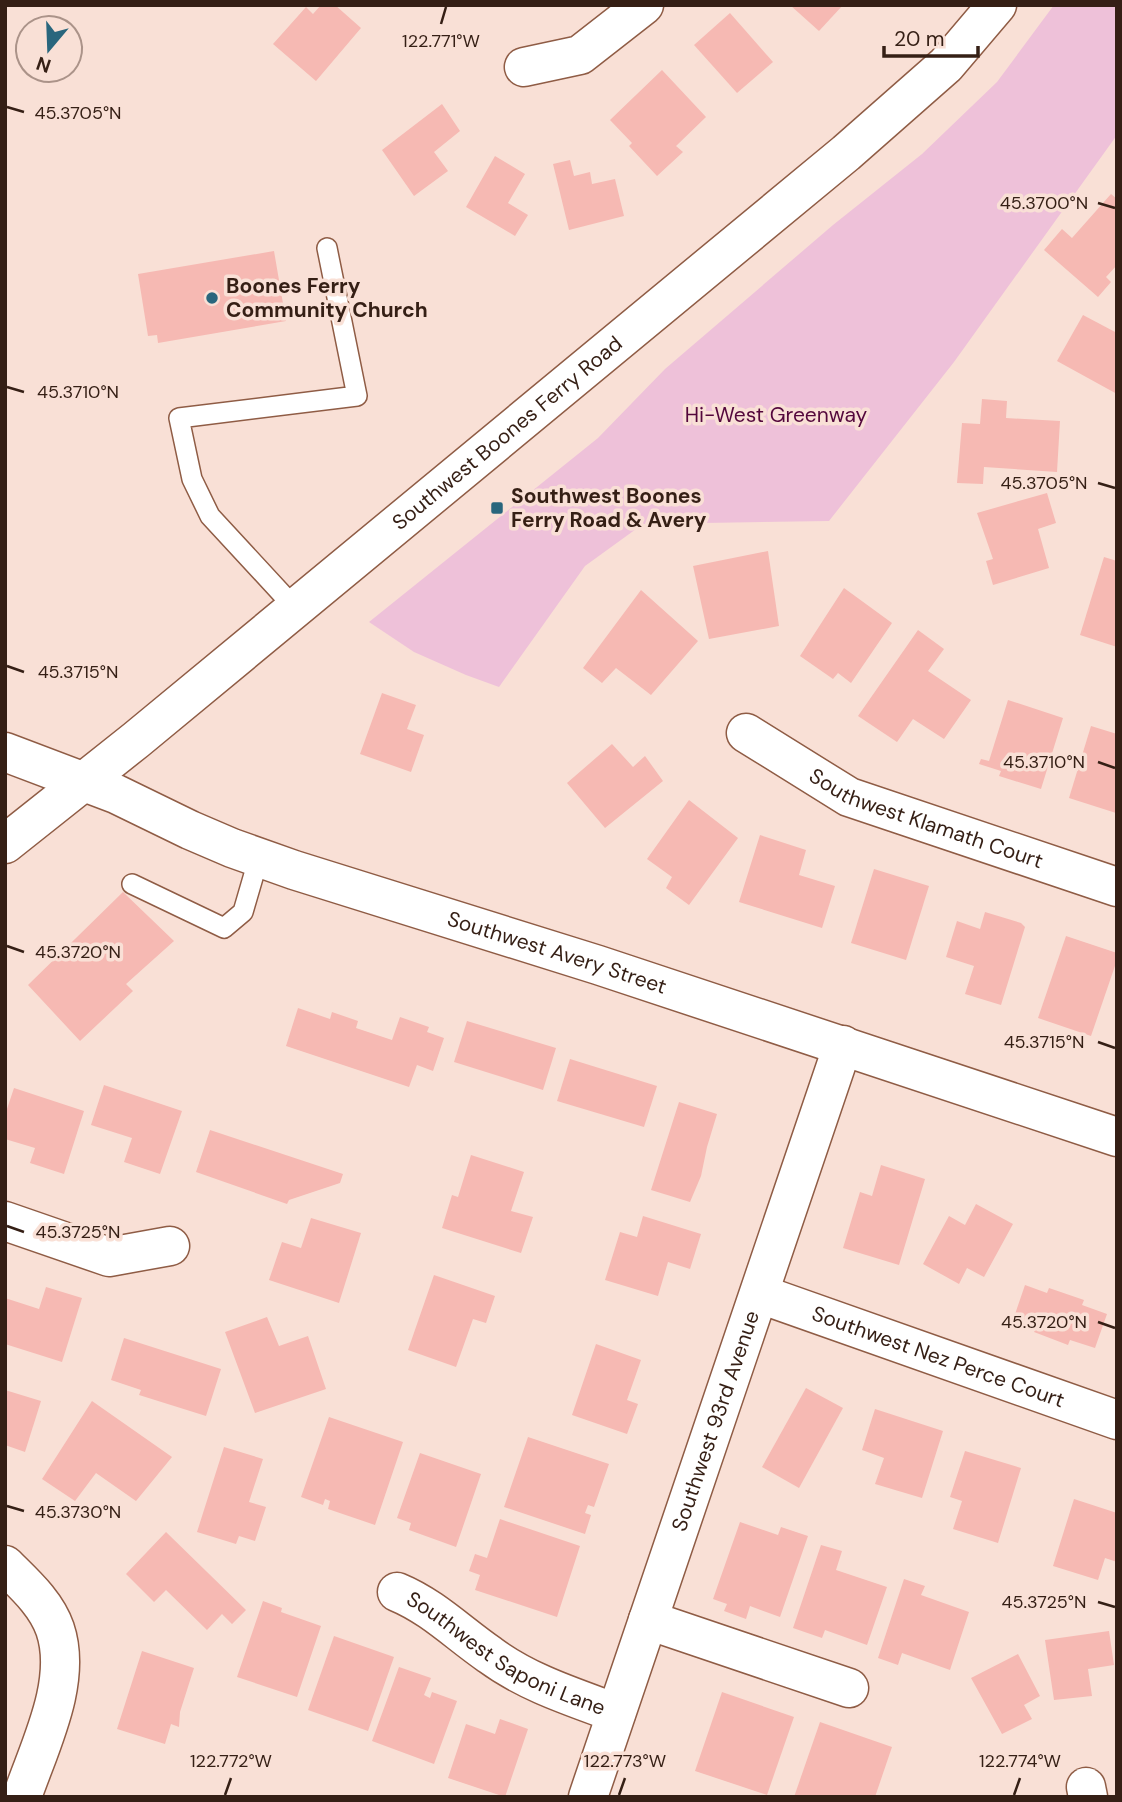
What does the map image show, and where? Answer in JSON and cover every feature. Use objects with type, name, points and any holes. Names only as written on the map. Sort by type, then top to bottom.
[{"type":"street","points":[[524,67],[580,55],[644,5]]},
{"type":"street","name":"Southwest Boones Ferry Road","points":[[5,844],[84,782],[846,153],[946,65],[997,5]]},
{"type":"street","name":"Southwest Klamath Court","points":[[746,733],[849,797],[1117,887]]},
{"type":"street","name":"Southwest Avery Street","points":[[5,752],[116,794],[190,831],[259,857],[844,1045],[1117,1137]]},
{"type":"street","name":"Southwest 93rd Avenue","points":[[588,1797],[844,1045]]},
{"type":"street","points":[[5,1221],[109,1257],[170,1245]]},
{"type":"street","name":"Southwest Nez Perce Court","points":[[760,1294],[1117,1420]]},
{"type":"street","points":[[5,1565],[35,1594],[55,1629],[62,1668],[53,1708],[22,1797]]},
{"type":"street","name":"Southwest Saponi Lane","points":[[397,1592],[448,1621],[489,1655],[529,1680],[617,1713]]},
{"type":"street","points":[[648,1620],[849,1688]]},
{"type":"lane","points":[[295,608],[210,516],[192,479],[179,418],[357,396],[327,248]]},
{"type":"lane","points":[[132,884],[224,928],[243,912],[259,857]]},
{"type":"green space","name":"Hi-West Greenway","points":[[1054,5],[1117,5],[1117,135],[954,362],[829,521],[643,524],[585,566],[499,687],[414,652],[369,622],[598,438],[665,369],[833,225],[922,154],[997,82]]},
{"type":"building","points":[[321,5],[335,5],[361,28],[316,81],[273,44],[306,7],[313,14]]},
{"type":"building","points":[[790,5],[843,5],[819,31]]},
{"type":"building","points":[[730,13],[773,62],[737,93],[694,45]]},
{"type":"building","points":[[662,70],[706,117],[676,146],[683,152],[657,176],[629,146],[632,143],[610,120]]},
{"type":"building","points":[[442,104],[460,131],[434,152],[448,171],[414,196],[382,150]]},
{"type":"building","points":[[495,156],[525,174],[508,203],[528,215],[515,236],[466,207]]},
{"type":"building","points":[[570,160],[574,176],[590,172],[592,184],[615,179],[624,216],[569,230],[553,164]]},
{"type":"building","points":[[1111,194],[1117,199],[1117,265],[1106,277],[1111,282],[1098,297],[1044,250],[1062,229],[1072,238]]},
{"type":"building","name":"Boones Ferry Community Church","points":[[274,251],[286,321],[158,343],[157,335],[148,336],[138,274]]},
{"type":"building","points":[[1083,315],[1117,333],[1117,394],[1057,361]]},
{"type":"building","points":[[982,399],[1007,401],[1006,418],[1060,421],[1057,472],[984,467],[983,484],[957,483],[962,423],[980,424]]},
{"type":"building","points":[[1047,493],[1056,523],[1038,529],[1049,568],[993,585],[986,561],[993,559],[977,513]]},
{"type":"building","points":[[768,551],[779,626],[709,639],[693,566]]},
{"type":"building","points":[[1104,557],[1117,561],[1117,647],[1080,635]]},
{"type":"building","points":[[844,588],[892,623],[851,683],[838,673],[833,679],[800,656]]},
{"type":"building","points":[[641,590],[698,641],[651,695],[616,668],[602,683],[583,668]]},
{"type":"building","points":[[918,630],[944,649],[928,671],[971,700],[944,739],[913,719],[897,742],[858,716]]},
{"type":"building","points":[[382,693],[416,705],[407,729],[424,735],[411,772],[360,754]]},
{"type":"building","points":[[1008,700],[1063,718],[1041,789],[999,776],[1001,771],[979,764],[981,759],[989,761]]},
{"type":"building","points":[[1091,726],[1117,734],[1116,813],[1069,798]]},
{"type":"building","points":[[612,744],[633,767],[645,756],[663,781],[605,828],[567,783]]},
{"type":"building","points":[[689,800],[738,838],[689,905],[666,888],[672,877],[647,859]]},
{"type":"building","points":[[760,835],[806,850],[799,875],[835,886],[822,928],[739,902]]},
{"type":"building","points":[[874,869],[929,886],[906,960],[851,943]]},
{"type":"building","points":[[123,892],[174,941],[126,984],[133,991],[80,1041],[28,985]]},
{"type":"building","points":[[985,912],[1021,923],[1025,927],[1001,1005],[965,994],[974,966],[946,957],[957,921],[980,929]]},
{"type":"building","points":[[1066,936],[1117,953],[1091,1036],[1038,1018]]},
{"type":"building","points":[[298,1008],[330,1019],[332,1012],[358,1021],[356,1028],[392,1040],[400,1017],[429,1027],[427,1032],[444,1038],[433,1071],[417,1065],[409,1087],[286,1046]]},
{"type":"building","points":[[467,1021],[556,1048],[543,1090],[454,1062]]},
{"type":"building","points":[[570,1059],[657,1086],[644,1127],[557,1101]]},
{"type":"building","points":[[104,1085],[182,1111],[160,1174],[124,1162],[132,1138],[91,1125]]},
{"type":"building","points":[[14,1088],[84,1111],[64,1174],[30,1163],[35,1148],[5,1139],[5,1115]]},
{"type":"building","points":[[679,1102],[717,1114],[701,1176],[690,1202],[651,1190]]},
{"type":"building","points":[[210,1130],[343,1174],[340,1183],[289,1200],[287,1204],[196,1172]]},
{"type":"building","points":[[471,1155],[524,1172],[511,1211],[533,1217],[521,1253],[442,1228],[452,1195],[458,1197]]},
{"type":"building","points":[[881,1165],[925,1179],[899,1265],[843,1248],[860,1192],[872,1196]]},
{"type":"building","points":[[976,1204],[1013,1224],[984,1277],[967,1268],[959,1284],[923,1264],[949,1216],[965,1225]]},
{"type":"building","points":[[643,1216],[701,1234],[690,1269],[668,1262],[658,1296],[605,1280],[620,1232],[637,1237]]},
{"type":"building","points":[[311,1218],[361,1233],[339,1303],[269,1280],[282,1242],[301,1248]]},
{"type":"building","points":[[434,1275],[495,1296],[486,1323],[473,1319],[456,1367],[408,1350]]},
{"type":"building","points":[[1025,1285],[1047,1293],[1049,1288],[1084,1300],[1082,1305],[1107,1314],[1095,1348],[1070,1340],[1068,1345],[1034,1332],[1036,1328],[1013,1320]]},
{"type":"building","points":[[46,1287],[82,1298],[62,1362],[5,1344],[5,1298],[39,1309]]},
{"type":"building","points":[[267,1317],[279,1346],[308,1336],[326,1389],[255,1413],[225,1332]]},
{"type":"building","points":[[124,1338],[221,1369],[206,1416],[139,1395],[141,1390],[111,1380]]},
{"type":"building","points":[[596,1344],[641,1360],[627,1400],[638,1404],[627,1434],[572,1415]]},
{"type":"building","points":[[806,1388],[843,1408],[799,1488],[762,1467]]},
{"type":"building","points":[[5,1390],[41,1401],[25,1452],[5,1445]]},
{"type":"building","points":[[92,1401],[172,1457],[136,1501],[96,1473],[75,1501],[42,1479]]},
{"type":"building","points":[[875,1409],[943,1431],[922,1498],[875,1484],[884,1458],[862,1450]]},
{"type":"building","points":[[329,1417],[403,1442],[375,1525],[328,1509],[330,1501],[325,1499],[323,1505],[301,1497]]},
{"type":"building","points":[[528,1437],[609,1464],[594,1507],[588,1505],[585,1513],[591,1515],[585,1534],[504,1507]]},
{"type":"building","points":[[224,1447],[263,1459],[249,1502],[266,1507],[255,1541],[239,1536],[236,1544],[197,1532]]},
{"type":"building","points":[[965,1451],[1021,1468],[998,1543],[953,1529],[962,1501],[950,1497]]},
{"type":"building","points":[[420,1453],[481,1474],[456,1547],[409,1530],[411,1523],[397,1518]]},
{"type":"building","points":[[1074,1499],[1117,1513],[1117,1562],[1105,1558],[1098,1580],[1053,1566]]},
{"type":"building","points":[[500,1519],[580,1546],[557,1617],[475,1590],[480,1575],[469,1571],[475,1554],[487,1558]]},
{"type":"building","points":[[740,1522],[778,1535],[781,1527],[808,1536],[780,1617],[750,1606],[746,1619],[724,1611],[727,1604],[713,1599]]},
{"type":"building","points":[[166,1532],[246,1610],[232,1624],[222,1614],[207,1630],[166,1590],[154,1602],[126,1574]]},
{"type":"building","points":[[821,1545],[842,1551],[836,1570],[887,1587],[867,1645],[825,1630],[822,1638],[793,1628]]},
{"type":"building","points":[[904,1579],[925,1586],[921,1595],[969,1612],[950,1670],[902,1653],[898,1665],[878,1658]]},
{"type":"building","points":[[263,1601],[282,1608],[281,1612],[321,1626],[297,1697],[237,1677]]},
{"type":"building","points":[[1109,1631],[1114,1665],[1088,1669],[1092,1696],[1054,1700],[1045,1640]]},
{"type":"building","points":[[334,1636],[394,1657],[368,1731],[308,1710]]},
{"type":"building","points":[[142,1651],[194,1668],[180,1712],[179,1727],[171,1724],[165,1744],[117,1729]]},
{"type":"building","points":[[1018,1654],[1040,1696],[1024,1705],[1032,1719],[1002,1734],[971,1678]]},
{"type":"building","points":[[399,1667],[431,1678],[424,1695],[430,1698],[432,1692],[457,1701],[434,1764],[372,1741]]},
{"type":"building","points":[[722,1692],[794,1717],[767,1795],[695,1771]]},
{"type":"building","points":[[500,1719],[528,1729],[505,1797],[448,1778],[466,1724],[495,1734]]},
{"type":"building","points":[[820,1722],[892,1747],[875,1797],[794,1797]]},
{"type":"place","name":"Boones Ferry Community Church","points":[[212,298]]},
{"type":"place","name":"Southwest Boones Ferry Road & Avery","points":[[497,508]]}]
